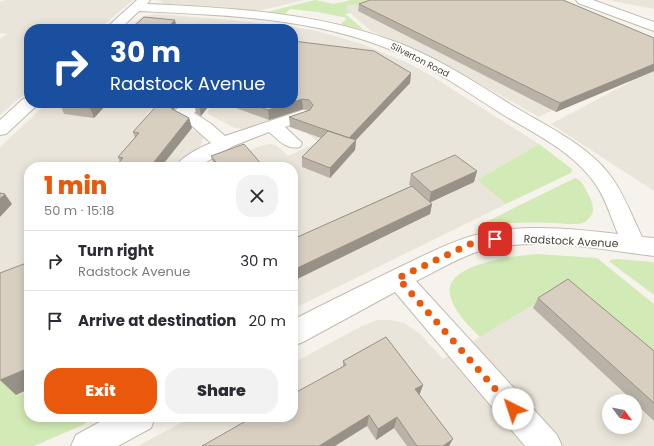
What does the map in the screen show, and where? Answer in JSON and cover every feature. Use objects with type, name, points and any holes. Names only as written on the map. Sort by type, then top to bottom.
[{"type":"street","points":[[582,0],[654,27]]},
{"type":"street","points":[[118,24],[140,4]]},
{"type":"street","name":"Silverton Road","points":[[140,4],[296,21],[356,33],[404,51],[452,76],[536,127],[585,161],[602,179],[644,246]]},
{"type":"street","points":[[0,130],[24,108]]},
{"type":"street","points":[[190,108],[181,114],[188,116],[197,122],[223,144]]},
{"type":"street","points":[[191,162],[199,156],[223,144],[303,115]]},
{"type":"street","points":[[273,126],[293,143]]},
{"type":"street","name":"Radstock Avenue","points":[[298,331],[398,278],[470,244],[495,239],[546,237],[583,239],[644,246]]},
{"type":"street","points":[[398,278],[546,446]]},
{"type":"street","points":[[87,446],[131,422]]},
{"type":"shaded area","points":[[6,0],[133,0],[105,24],[24,24],[24,94],[0,115],[0,39],[8,34],[0,33],[0,2]]},
{"type":"shaded area","points":[[158,0],[304,0],[258,11],[165,4]]},
{"type":"shaded area","points":[[373,0],[463,0],[436,7],[472,26],[469,27],[588,88],[589,90],[583,95],[539,117],[436,59],[371,31],[348,11],[347,5],[371,4]]},
{"type":"shaded area","points":[[463,0],[559,0],[654,39],[654,191],[551,124],[632,81]]},
{"type":"shaded area","points":[[607,0],[654,0],[654,9]]},
{"type":"shaded area","points":[[157,14],[267,24],[133,24],[143,16]]},
{"type":"shaded area","points":[[298,28],[313,30],[362,44],[408,63],[430,75],[539,144],[477,180],[506,204],[298,307],[298,162],[218,162],[222,159],[264,145],[272,144],[277,146],[288,156],[318,142],[308,134],[308,131],[321,118],[301,105],[298,106]]},
{"type":"shaded area","points":[[42,108],[153,108],[145,115],[193,130],[202,134],[203,139],[201,145],[194,153],[181,162],[24,162],[24,393],[16,396],[3,324],[0,325],[0,147]]},
{"type":"shaded area","points":[[210,108],[295,108],[256,126],[246,129],[235,128],[208,114]]},
{"type":"shaded area","points":[[566,285],[654,359],[654,446],[138,446],[183,422],[298,422],[298,360],[360,327],[377,320],[390,320],[404,323],[419,333],[443,359]]},
{"type":"green space","points":[[315,0],[334,4],[351,0],[372,0],[371,4],[347,5],[350,13],[345,14],[363,29],[341,24],[347,18],[318,12],[290,9],[285,14],[267,12]]},
{"type":"green space","points":[[539,144],[572,169],[571,173],[506,204],[477,180]]},
{"type":"green space","points":[[575,178],[580,180],[583,184],[590,197],[593,208],[592,215],[580,224],[509,223],[489,225],[486,222]]},
{"type":"green space","points":[[537,254],[597,258],[654,304],[654,359],[566,285],[480,337],[462,318],[455,307],[450,295],[451,284],[458,275],[469,268],[483,263],[499,259]]},
{"type":"green space","points":[[617,259],[654,262],[654,295],[610,262],[610,260]]},
{"type":"green space","points":[[3,324],[16,396],[24,393],[24,422],[85,422],[85,424],[34,446],[0,446],[0,325]]},
{"type":"building","points":[[370,0],[563,0],[654,38],[654,64],[560,103],[359,4]]},
{"type":"building","points":[[144,17],[175,20],[171,24],[136,24]]},
{"type":"building","points":[[298,42],[374,51],[411,73],[349,138],[289,117],[310,110],[313,105],[309,100],[302,99],[298,100]]},
{"type":"building","points":[[155,108],[171,108],[189,118],[154,162],[119,162],[123,158],[118,157],[139,133],[133,132]]},
{"type":"building","points":[[262,108],[274,108],[268,110]]},
{"type":"building","points":[[328,131],[356,140],[330,168],[302,157]]},
{"type":"building","points":[[244,144],[260,162],[216,162],[211,156]]},
{"type":"building","points":[[455,155],[477,171],[431,192],[411,174]]},
{"type":"building","points":[[412,186],[432,204],[298,268],[298,237]]},
{"type":"building","points":[[0,193],[5,194],[0,199]]},
{"type":"building","points":[[24,264],[24,370],[0,380],[0,273]]},
{"type":"building","points":[[568,279],[654,351],[654,403],[538,298]]},
{"type":"building","points":[[386,337],[423,385],[415,389],[453,439],[443,446],[417,446],[397,417],[378,429],[369,415],[319,446],[202,446],[244,422],[298,422],[298,391],[346,365],[343,361]]},
{"type":"route","points":[[495,239],[470,244],[398,278],[513,409]]}]
